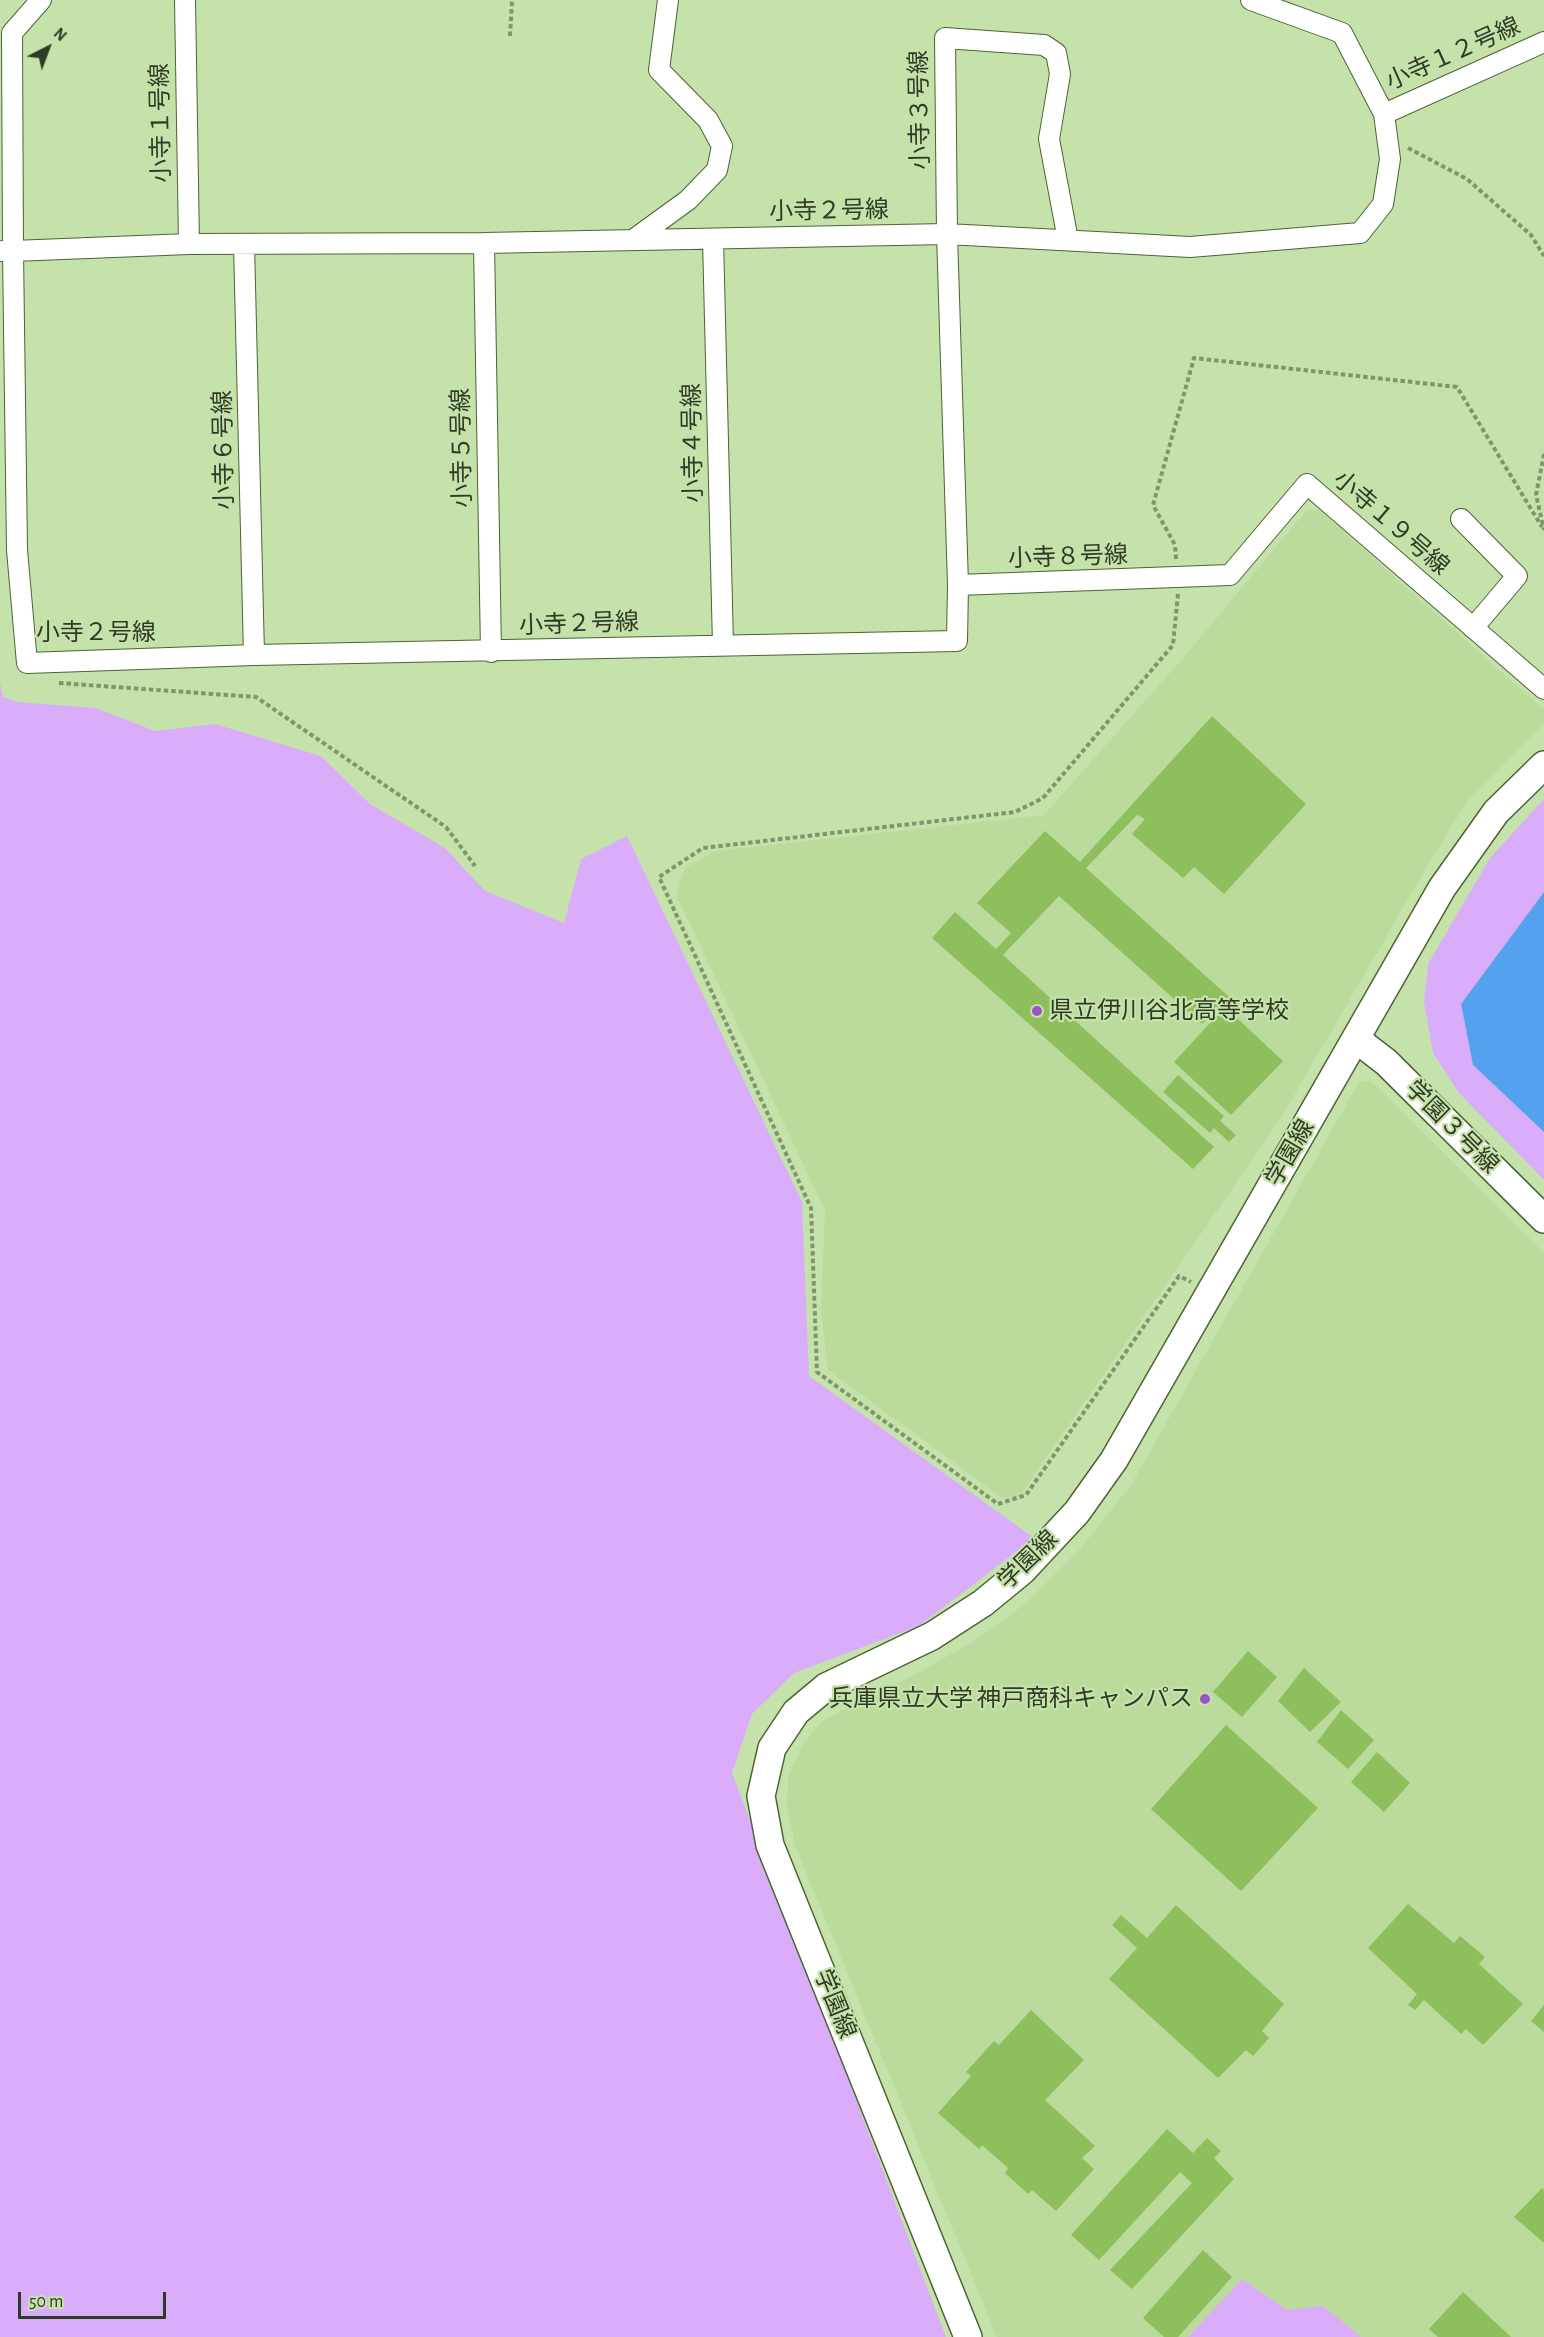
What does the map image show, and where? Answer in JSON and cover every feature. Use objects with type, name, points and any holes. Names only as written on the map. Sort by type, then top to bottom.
[{"type":"street","points":[[7,251],[12,33],[41,0]]},
{"type":"street","name":"小寺１号線","points":[[184,0],[189,244]]},
{"type":"street","points":[[633,240],[688,200],[717,170],[722,146],[708,120],[658,70],[668,0]]},
{"type":"street","name":"小寺２号線","points":[[947,234],[958,585],[957,641],[254,655],[27,663],[17,550],[7,251],[189,244],[484,243],[947,234],[1190,247],[1360,232],[1383,204],[1390,159],[1384,114],[1342,33],[1251,0]]},
{"type":"street","name":"小寺３号線","points":[[947,234],[945,38],[1044,45],[1056,53],[1060,74],[1049,138],[1068,240]]},
{"type":"street","name":"小寺１２号線","points":[[1384,114],[1544,42]]},
{"type":"street","name":"小寺４号線","points":[[714,239],[723,645]]},
{"type":"street","name":"小寺５号線","points":[[484,243],[491,652]]},
{"type":"street","name":"小寺６号線","points":[[244,244],[254,655]]},
{"type":"street","name":"小寺１９号線","points":[[1179,579],[1230,576],[1307,484],[1544,689]]},
{"type":"street","points":[[1461,519],[1517,576],[1473,628]]},
{"type":"street","name":"小寺８号線","points":[[958,585],[1179,579]]},
{"type":"street","name":"学園線","points":[[968,2337],[770,1845],[761,1796],[772,1748],[796,1712],[826,1687],[932,1636],[982,1603],[1022,1571],[1077,1512],[1114,1460],[1442,888],[1496,812],[1544,765]]},
{"type":"street","name":"学園３号線","points":[[1356,1039],[1386,1062],[1544,1219]]},
{"type":"path","points":[[510,36],[512,0]]},
{"type":"path","points":[[1387,137],[1467,179],[1531,235],[1544,256]]},
{"type":"path","points":[[1211,1291],[1179,1276],[1026,1495],[998,1504],[817,1372],[811,1208],[660,878],[704,848],[1015,812],[1043,798],[1173,645],[1179,579],[1175,545],[1153,505],[1194,357],[1457,387],[1543,529]]},
{"type":"path","points":[[1543,529],[1536,495],[1544,454]]},
{"type":"path","points":[[51,683],[256,697],[446,827],[475,866]]},
{"type":"shaded area","name":"県立伊川谷北高等学校","points":[[1319,510],[1544,710],[1544,723],[1469,799],[1429,863],[1281,1118],[1019,1497],[1002,1498],[828,1370],[821,1311],[825,1210],[676,895],[685,868],[715,851],[1044,815],[1190,650],[1306,511]]},
{"type":"shaded area","points":[[0,683],[3,697],[17,702],[96,708],[155,731],[215,724],[321,756],[370,804],[445,848],[485,891],[564,923],[581,859],[627,836],[802,1202],[809,1376],[1034,1538],[919,1626],[794,1673],[752,1714],[732,1773],[946,2337],[0,2337]]},
{"type":"shaded area","points":[[1544,799],[1544,892],[1461,1004],[1473,1065],[1544,1132],[1544,1180],[1459,1093],[1433,1053],[1424,1002],[1428,964],[1490,858]]},
{"type":"shaded area","name":"兵庫県立大学 神戸商科キャンパス","points":[[1371,1081],[1544,1253],[1544,2337],[997,2337],[796,1848],[787,1808],[788,1776],[803,1744],[822,1721],[910,1677],[971,1643],[1025,1604],[1080,1549],[1131,1485],[1359,1082]]},
{"type":"shaded area","points":[[1242,2279],[1287,2310],[1323,2306],[1361,2337],[1188,2337]]},
{"type":"water","points":[[1544,892],[1544,1132],[1473,1065],[1461,1004]]},
{"type":"building","points":[[1212,716],[1306,804],[1224,894],[1194,867],[1183,878],[1132,834],[1145,819],[1137,815],[1086,868],[1229,997],[1202,1024],[1059,896],[1003,955],[1214,1147],[1193,1169],[932,938],[955,912],[996,949],[1011,933],[977,903],[1045,831],[1080,862]]},
{"type":"building","points":[[1225,1007],[1283,1061],[1231,1115],[1174,1062]]},
{"type":"building","points":[[1178,1075],[1224,1116],[1220,1121],[1236,1135],[1229,1142],[1214,1128],[1210,1133],[1163,1092]]},
{"type":"building","points":[[1248,1651],[1277,1677],[1242,1717],[1213,1692]]},
{"type":"building","points":[[1304,1668],[1341,1702],[1310,1732],[1278,1701]]},
{"type":"building","points":[[1341,1710],[1374,1740],[1348,1769],[1317,1742]]},
{"type":"building","points":[[1226,1725],[1318,1808],[1241,1891],[1151,1809]]},
{"type":"building","points":[[1377,1752],[1410,1783],[1384,1812],[1351,1782]]},
{"type":"building","points":[[1408,1904],[1454,1943],[1460,1936],[1485,1957],[1479,1964],[1523,2004],[1483,2045],[1466,2029],[1461,2034],[1424,2000],[1415,2010],[1408,2005],[1417,1994],[1368,1948]]},
{"type":"building","points":[[1176,1905],[1284,2004],[1262,2031],[1269,2038],[1253,2056],[1246,2050],[1218,2078],[1109,1979],[1137,1948],[1112,1925],[1121,1915],[1147,1938]]},
{"type":"building","points":[[1544,2005],[1544,2032],[1531,2021]]},
{"type":"building","points":[[1031,2010],[1084,2060],[1045,2100],[1095,2146],[1082,2158],[1094,2169],[1056,2211],[1032,2190],[1028,2194],[1005,2173],[1008,2168],[982,2145],[979,2149],[938,2113],[971,2076],[966,2072],[994,2041],[999,2045]]},
{"type":"building","points":[[1167,2129],[1193,2153],[1207,2138],[1221,2151],[1214,2158],[1234,2179],[1132,2289],[1110,2270],[1192,2183],[1180,2172],[1099,2260],[1071,2235]]},
{"type":"building","points":[[1542,2188],[1544,2190],[1544,2243],[1514,2217]]},
{"type":"building","points":[[1203,2250],[1232,2277],[1178,2337],[1164,2337],[1143,2318]]},
{"type":"building","points":[[1463,2292],[1511,2337],[1438,2337],[1429,2329]]},
{"type":"place","name":"県立伊川谷北高等学校","points":[[1037,1011]]},
{"type":"place","name":"兵庫県立大学 神戸商科キャンパス","points":[[1205,1699]]}]
